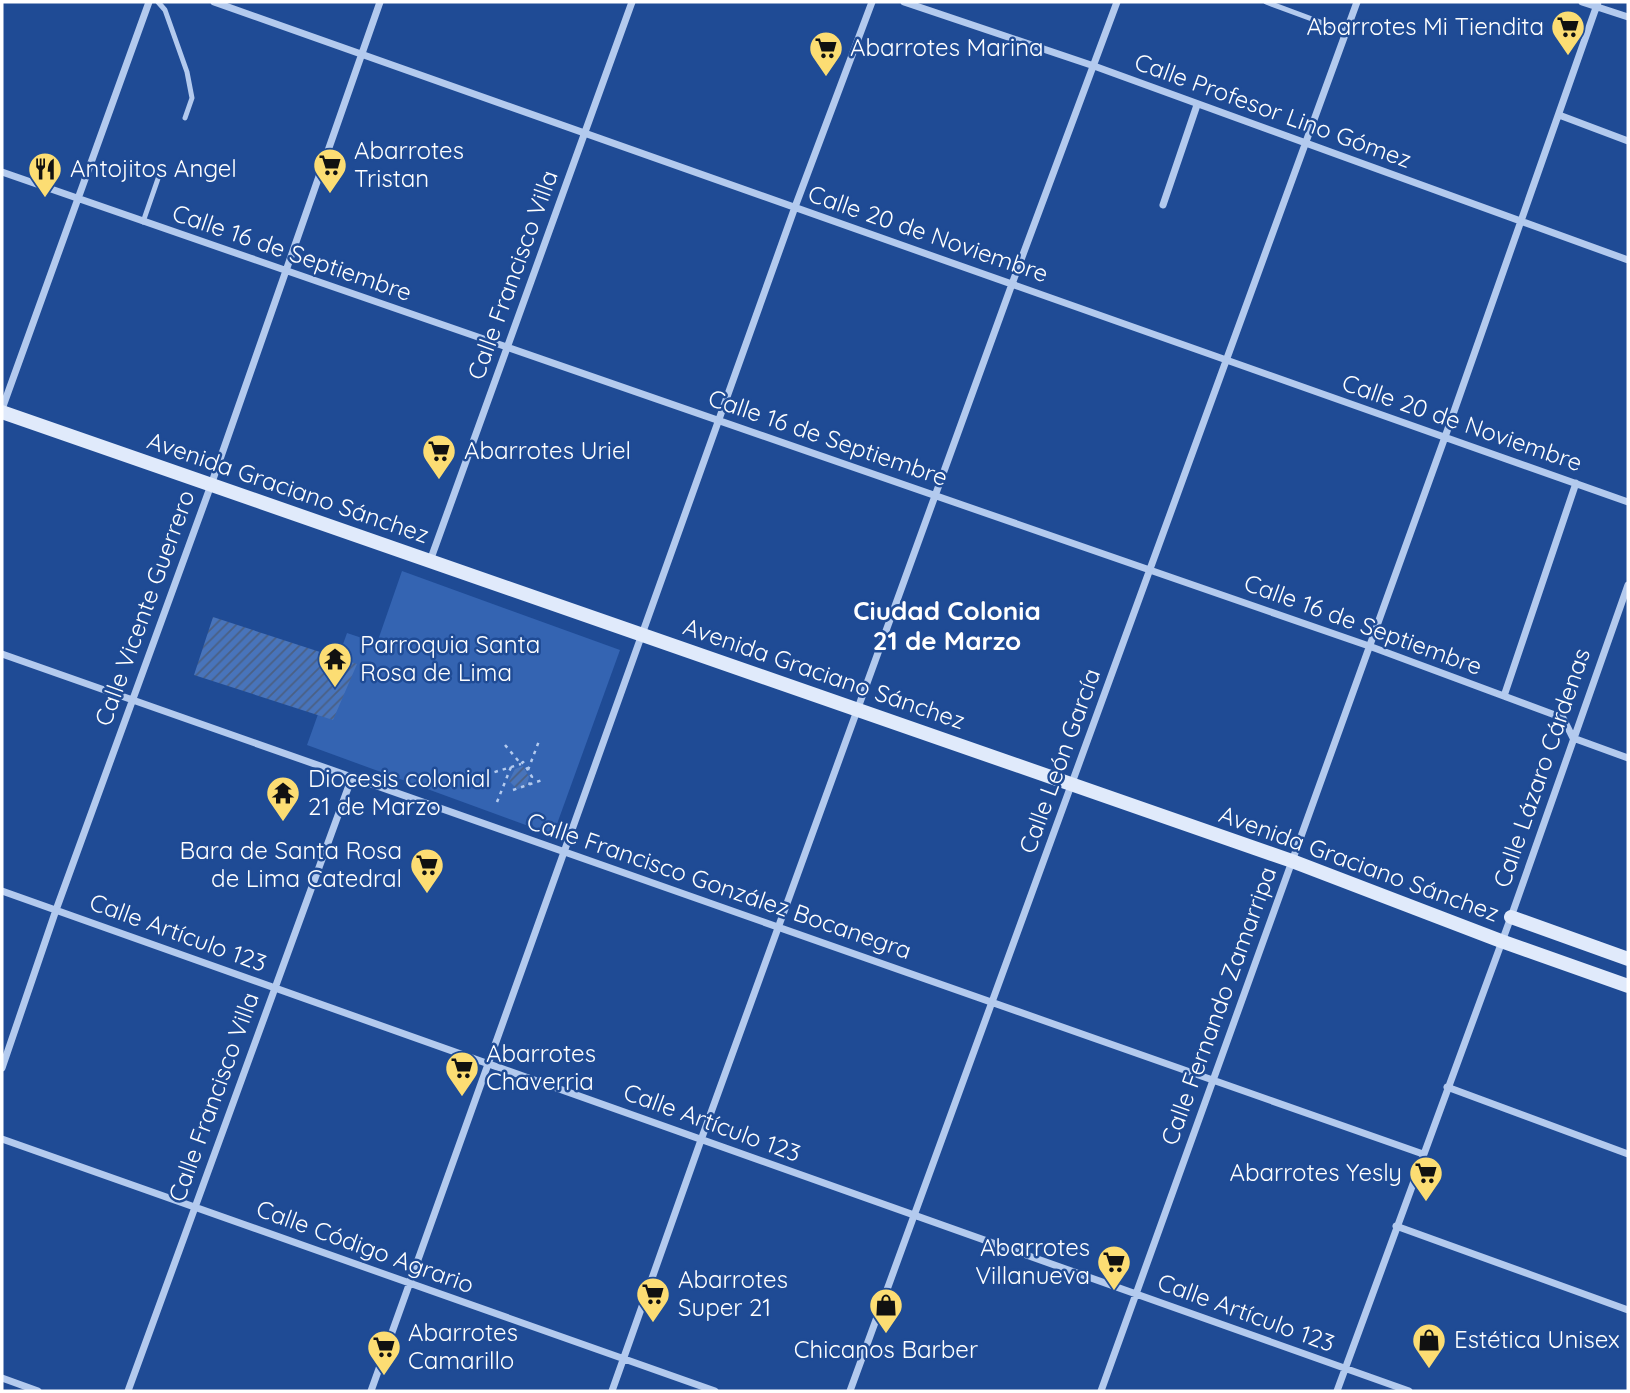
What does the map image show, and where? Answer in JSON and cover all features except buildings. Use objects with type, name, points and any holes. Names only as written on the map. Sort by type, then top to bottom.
[{"type":"street","points":[[2,411],[149,2]]},
{"type":"street","name":"Calle 20 de Noviembre","points":[[214,2],[1628,502]]},
{"type":"street","name":"Calle Vicente Guerrero","points":[[2,1068],[56,910],[211,485],[380,2]]},
{"type":"street","name":"Calle Francisco Villa","points":[[430,561],[632,2]]},
{"type":"street","points":[[371,1391],[486,1063],[795,207],[872,2]]},
{"type":"street","name":"Calle Profesor Lino Gómez","points":[[904,2],[1094,66],[1628,260]]},
{"type":"street","points":[[612,1391],[1012,284],[1117,2]]},
{"type":"street","name":"Calle León García","points":[[850,1391],[1357,2]]},
{"type":"street","points":[[1582,2],[1597,4],[1628,17]]},
{"type":"street","name":"Calle Fernando Zamarripa","points":[[1101,1391],[1597,4]]},
{"type":"street","points":[[1163,205],[1197,105]]},
{"type":"street","points":[[1559,115],[1628,141]]},
{"type":"street","name":"Calle 16 de Septiembre","points":[[2,172],[1369,646],[1563,718],[1573,738],[1628,758]]},
{"type":"street","name":"Avenida Graciano Sánchez","points":[[2,411],[1292,861],[1501,941],[1628,986]]},
{"type":"street","points":[[1504,696],[1576,483]]},
{"type":"street","name":"Calle Lázaro Cárdenas","points":[[1337,1391],[1627,590]]},
{"type":"street","name":"Calle Francisco González Bocanegra","points":[[2,654],[1423,1154]]},
{"type":"street","name":"Calle Francisco Villa","points":[[128,1391],[352,777]]},
{"type":"street","name":"Calle Artículo 123","points":[[2,891],[1409,1391]]},
{"type":"street","name":"Avenida Graciano Sánchez","points":[[1511,916],[1628,959]]},
{"type":"street","points":[[1447,1087],[1628,1154]]},
{"type":"street","name":"Calle Código Agrario","points":[[2,1139],[715,1391]]},
{"type":"street","points":[[1396,1226],[1628,1310]]},
{"type":"street","points":[[2,1378],[38,1391]]},
{"type":"lane","points":[[158,2],[165,10],[187,72],[192,98],[185,118]]},
{"type":"lane","points":[[1266,2],[1346,32]]},
{"type":"lane","points":[[143,222],[161,170]]},
{"type":"path","points":[[528,770],[539,741]]},
{"type":"path","points":[[505,745],[521,764]]},
{"type":"path","points":[[462,782],[523,762],[532,777],[528,785]]},
{"type":"path","points":[[497,802],[512,767]]},
{"type":"path","points":[[513,790],[545,779]]},
{"type":"shaded area","points":[[402,571],[620,650],[553,835],[307,745],[347,633],[377,643]]},
{"type":"place","name":"Abarrotes Mi Tiendita","points":[[1568,57]]},
{"type":"place","name":"Abarrotes Marina","points":[[826,78]]},
{"type":"place","name":"Abarrotes Tristan","points":[[330,195]]},
{"type":"place","name":"Antojitos Angel","points":[[45,199]]},
{"type":"place","name":"Abarrotes Uriel","points":[[439,481]]},
{"type":"place","name":"Parroquia Santa Rosa de Lima","points":[[335,689]]},
{"type":"place","name":"Diocesis colonial 21 de Marzo","points":[[283,823]]},
{"type":"place","name":"Bara de Santa Rosa de Lima Catedral","points":[[427,895]]},
{"type":"place","name":"Abarrotes Chaverria","points":[[462,1098]]},
{"type":"place","name":"Abarrotes Yesly","points":[[1426,1203]]},
{"type":"place","name":"Abarrotes Villanueva","points":[[1114,1292]]},
{"type":"place","name":"Abarrotes Super 21","points":[[653,1324]]},
{"type":"place","name":"Chicanos Barber","points":[[886,1335]]},
{"type":"place","name":"Estética Unisex","points":[[1429,1370]]},
{"type":"place","name":"Abarrotes Camarillo","points":[[384,1377]]},
{"type":"district","name":"Ciudad Colonia 21 de Marzo","points":[[947,626]]}]
